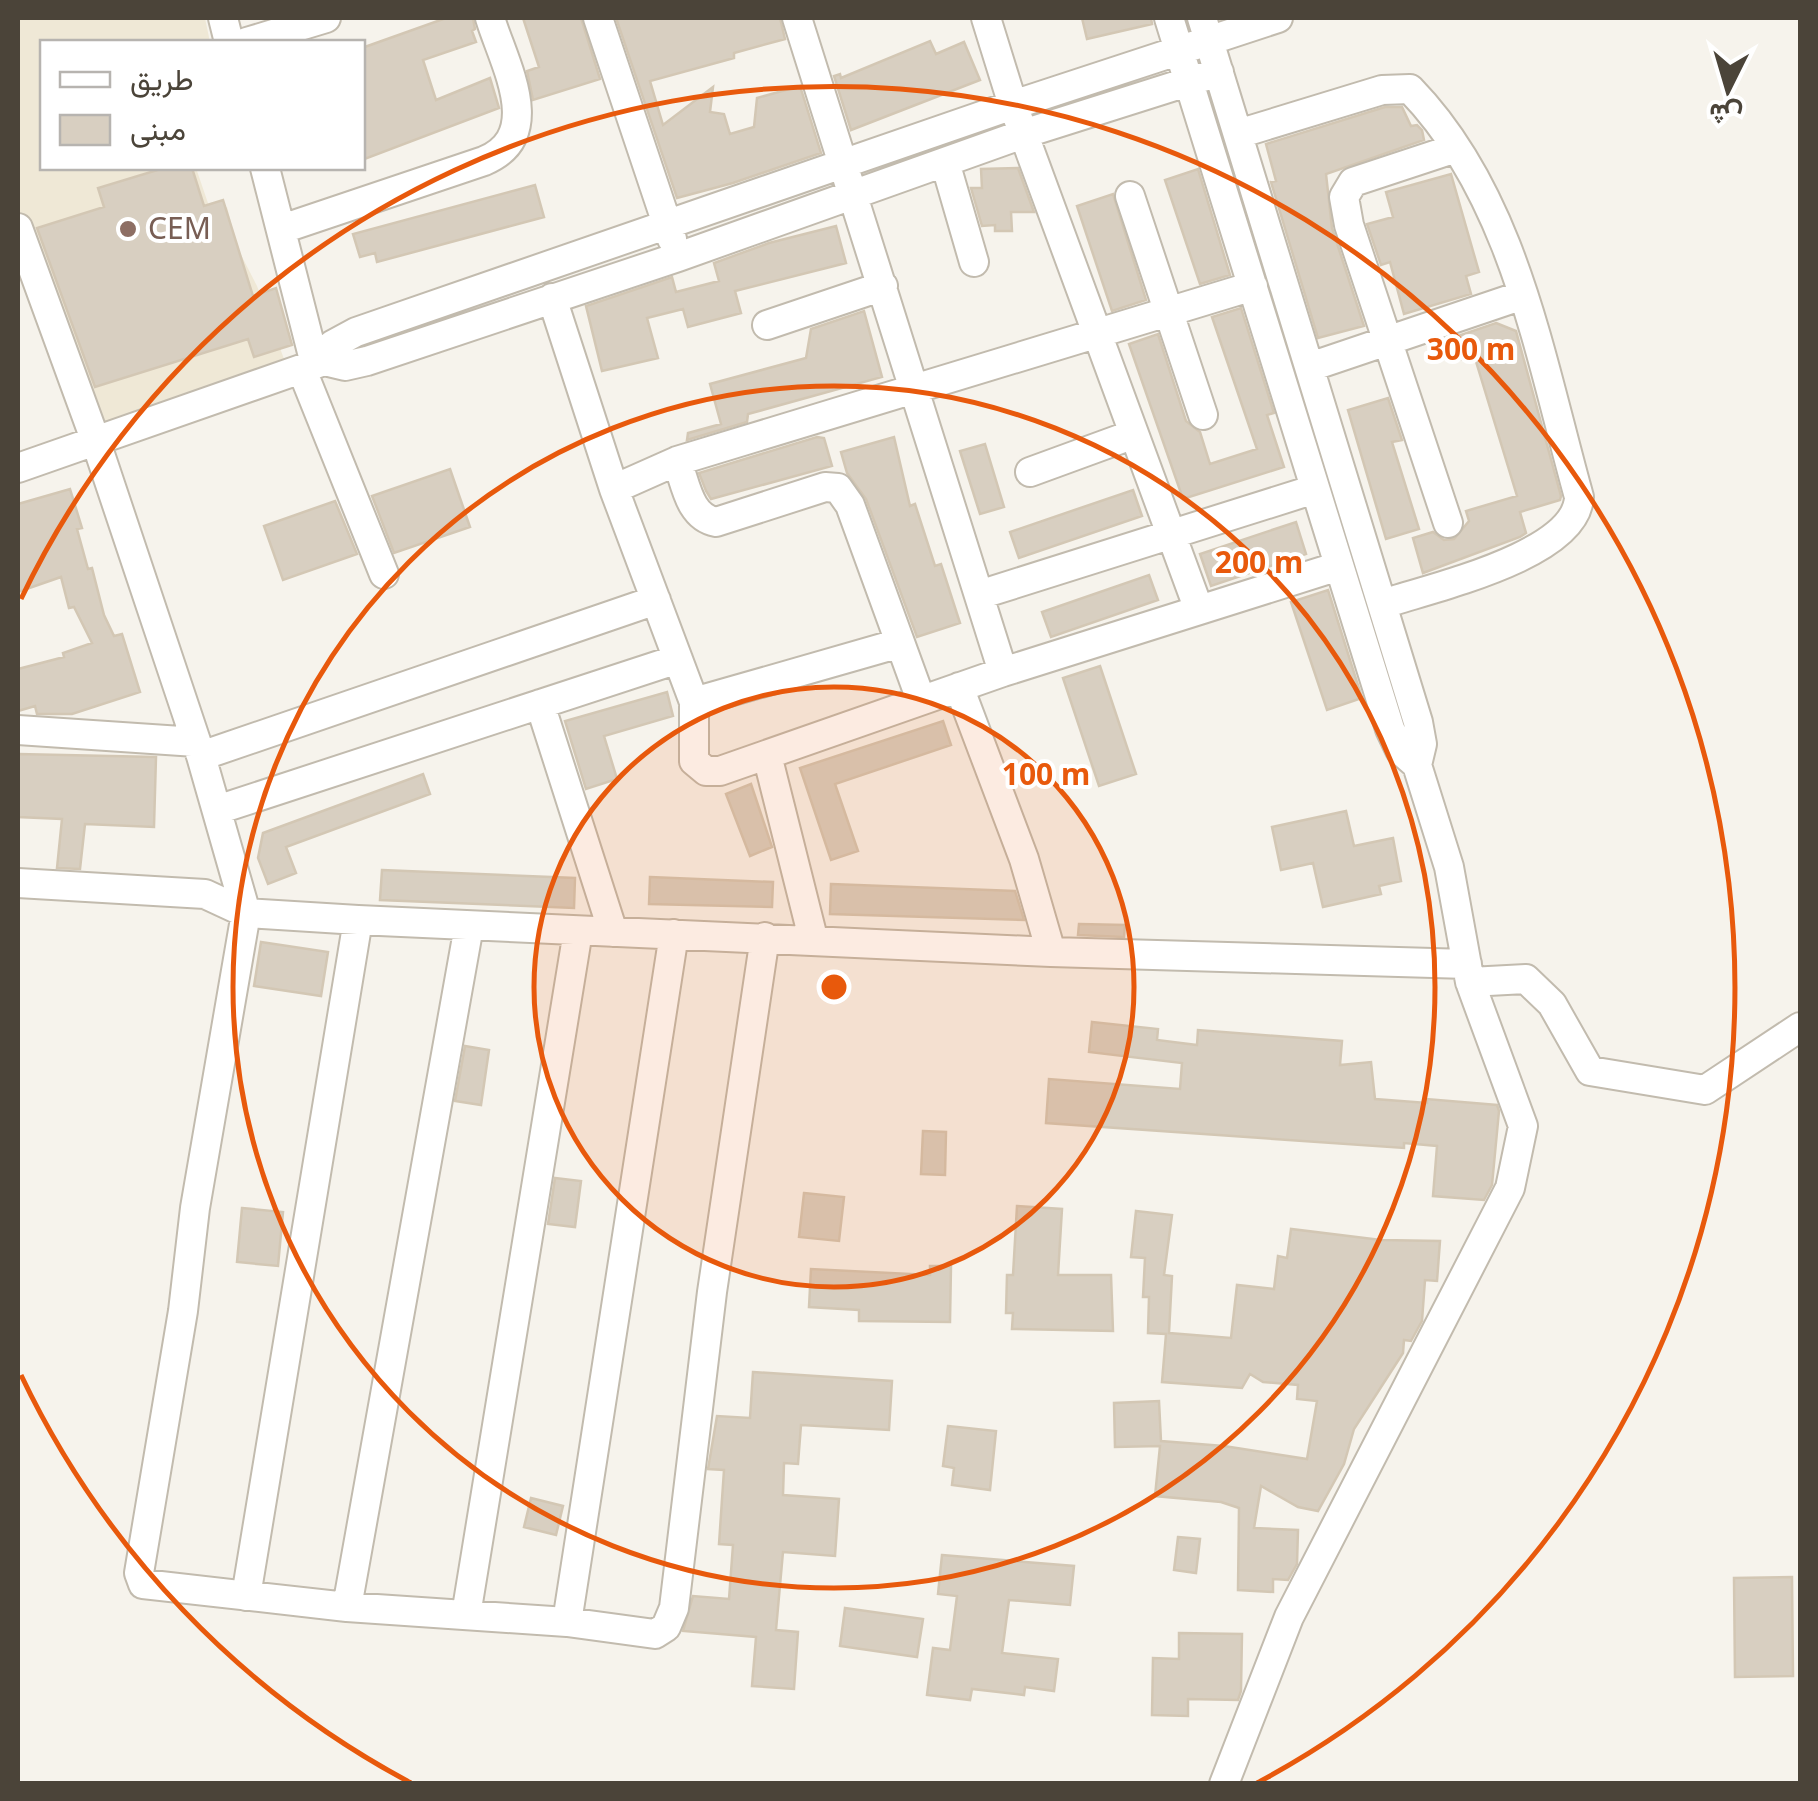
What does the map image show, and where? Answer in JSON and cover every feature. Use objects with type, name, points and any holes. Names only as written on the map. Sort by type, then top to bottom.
[{"type":"street","points":[[254,40],[326,18]]},
{"type":"street","points":[[282,229],[484,161],[507,147],[519,123],[519,110],[490,18]]},
{"type":"street","points":[[598,18],[678,256]]},
{"type":"street","points":[[798,18],[1003,672]]},
{"type":"street","points":[[986,18],[1012,105],[1199,610]]},
{"type":"street","points":[[1170,18],[1390,729],[1400,750],[1417,766]]},
{"type":"street","points":[[314,365],[332,346],[356,332],[1180,50],[1206,29],[1278,18]]},
{"type":"street","points":[[1206,29],[1421,733],[1417,766],[1449,867],[1469,972],[1523,1126],[1510,1188],[1289,1617],[1224,1784]]},
{"type":"street","points":[[18,466],[314,365],[357,364],[1023,134],[1219,72]]},
{"type":"street","points":[[1238,134],[1382,90],[1410,89],[1430,111],[1484,193],[1522,295],[1579,497],[1578,511],[1560,532],[1520,559],[1382,604]]},
{"type":"street","points":[[1448,523],[1349,225],[1344,197],[1352,182],[1456,148]]},
{"type":"street","points":[[945,162],[974,262]]},
{"type":"street","points":[[265,170],[314,365],[384,574]]},
{"type":"street","points":[[1130,196],[1203,415]]},
{"type":"street","points":[[18,228],[96,442],[198,749],[246,913],[195,1208],[140,1573],[143,1584],[347,1608],[567,1622],[655,1634],[666,1627],[674,1608],[712,1292],[765,937]]},
{"type":"street","points":[[767,325],[882,286]]},
{"type":"street","points":[[614,489],[678,461],[1252,286]]},
{"type":"street","points":[[1310,368],[1522,295]]},
{"type":"street","points":[[552,298],[614,489],[694,702],[694,761],[706,771],[720,771],[1003,672],[1339,566]]},
{"type":"street","points":[[1030,472],[1134,434]]},
{"type":"street","points":[[678,461],[695,510],[704,520],[716,522],[825,487],[838,488],[850,506],[922,700]]},
{"type":"street","points":[[979,595],[1315,489]]},
{"type":"street","points":[[18,730],[198,749],[656,600]]},
{"type":"street","points":[[694,702],[900,643]]},
{"type":"street","points":[[216,810],[678,659]]},
{"type":"street","points":[[960,687],[1024,859],[1051,952]]},
{"type":"street","points":[[540,704],[613,932]]},
{"type":"street","points":[[767,755],[813,938]]},
{"type":"street","points":[[18,883],[206,894],[246,913],[358,920],[813,938],[1469,972],[1526,980],[1552,1004],[1590,1071],[1705,1090],[1800,1026]]},
{"type":"street","points":[[246,1596],[358,920]]},
{"type":"street","points":[[347,1608],[468,926]]},
{"type":"street","points":[[466,1616],[578,931]]},
{"type":"street","points":[[567,1622],[674,934]]},
{"type":"shaded area","name":"CEM","points":[[18,18],[205,18],[210,40],[40,40],[40,170],[197,170],[210,209],[227,207],[237,247],[257,286],[287,367],[95,426],[18,211]]},
{"type":"building","points":[[446,18],[473,18],[476,42],[423,60],[436,100],[490,78],[499,108],[365,159],[365,47]]},
{"type":"building","points":[[523,18],[581,18],[600,79],[533,100],[527,71],[539,67]]},
{"type":"building","points":[[616,18],[780,18],[785,39],[650,81],[663,125],[713,87],[710,112],[724,114],[730,134],[754,127],[757,98],[800,86],[821,153],[677,198]]},
{"type":"building","points":[[1082,18],[1151,18],[1152,24],[1087,39]]},
{"type":"building","points":[[930,41],[936,54],[964,42],[980,80],[851,130],[834,76],[840,74],[841,78]]},
{"type":"building","points":[[1385,107],[1402,107],[1411,126],[1422,130],[1424,140],[1326,174],[1332,228],[1364,326],[1318,338],[1271,182],[1276,181],[1266,144]]},
{"type":"building","points":[[1018,168],[1034,212],[1011,212],[1012,231],[995,231],[995,225],[982,226],[971,188],[982,188],[981,169]]},
{"type":"building","points":[[1198,169],[1230,275],[1200,284],[1165,180]]},
{"type":"building","points":[[157,170],[193,170],[204,206],[223,200],[253,296],[276,288],[292,345],[254,357],[248,339],[95,387],[37,228],[104,207],[98,188]]},
{"type":"building","points":[[1451,174],[1479,272],[1466,276],[1471,294],[1404,314],[1390,262],[1381,265],[1367,224],[1393,217],[1386,192]]},
{"type":"building","points":[[535,185],[544,217],[377,262],[375,253],[360,257],[353,234]]},
{"type":"building","points":[[1113,194],[1146,300],[1112,311],[1077,206]]},
{"type":"building","points":[[836,226],[846,263],[735,291],[741,313],[688,327],[683,309],[647,318],[658,358],[602,371],[586,306],[672,277],[676,292],[719,281],[714,263],[769,243]]},
{"type":"building","points":[[1241,308],[1274,413],[1267,415],[1284,467],[1183,499],[1129,344],[1158,334],[1186,421],[1200,432],[1210,464],[1257,449],[1212,317]]},
{"type":"building","points":[[864,311],[882,377],[748,414],[747,422],[687,440],[688,433],[721,424],[710,384],[806,358],[811,329]]},
{"type":"building","points":[[1496,323],[1516,331],[1560,500],[1520,512],[1526,533],[1520,537],[1423,573],[1413,538],[1433,532],[1444,540],[1454,539],[1469,521],[1466,511],[1517,496],[1474,355],[1453,362],[1446,340]]},
{"type":"building","points":[[1388,398],[1402,440],[1392,442],[1419,529],[1386,539],[1348,410]]},
{"type":"building","points":[[894,437],[910,506],[915,504],[935,566],[941,564],[960,623],[917,637],[866,499],[847,473],[841,452]]},
{"type":"building","points":[[824,438],[832,466],[711,499],[706,491],[699,473]]},
{"type":"building","points":[[985,444],[1004,507],[980,514],[960,451]]},
{"type":"building","points":[[450,469],[470,527],[394,553],[372,496]]},
{"type":"building","points":[[70,489],[82,528],[77,529],[88,569],[92,568],[104,615],[114,636],[122,634],[140,692],[72,714],[37,714],[35,706],[18,711],[18,669],[64,657],[63,653],[92,643],[74,607],[69,608],[61,577],[18,592],[18,504]]},
{"type":"building","points":[[1133,490],[1142,516],[1019,558],[1010,532]]},
{"type":"building","points":[[335,501],[357,554],[283,580],[264,526]]},
{"type":"building","points":[[1296,522],[1306,554],[1211,586],[1200,554]]},
{"type":"building","points":[[1149,575],[1158,600],[1051,637],[1042,612]]},
{"type":"building","points":[[1328,590],[1362,698],[1327,710],[1291,602]]},
{"type":"building","points":[[1100,666],[1136,774],[1099,786],[1063,678]]},
{"type":"building","points":[[667,692],[673,716],[604,736],[617,779],[586,789],[565,721]]},
{"type":"building","points":[[943,721],[951,745],[835,784],[858,851],[831,860],[800,768]]},
{"type":"building","points":[[18,754],[156,757],[154,827],[85,824],[80,869],[57,868],[62,819],[18,817]]},
{"type":"building","points":[[423,774],[430,794],[286,847],[296,873],[268,884],[258,858],[263,833]]},
{"type":"building","points":[[751,784],[772,847],[750,856],[726,794]]},
{"type":"building","points":[[1346,811],[1354,846],[1393,838],[1401,881],[1379,886],[1381,894],[1323,907],[1313,863],[1281,870],[1272,827]]},
{"type":"building","points":[[382,870],[575,878],[574,908],[380,900]]},
{"type":"building","points":[[650,877],[773,882],[772,907],[649,904]]},
{"type":"building","points":[[831,884],[1015,891],[1024,920],[830,914]]},
{"type":"building","points":[[1079,924],[1125,925],[1124,937],[1078,935]]},
{"type":"building","points":[[261,942],[328,952],[321,996],[254,986]]},
{"type":"building","points":[[1092,1022],[1158,1029],[1157,1040],[1197,1045],[1198,1030],[1342,1041],[1340,1065],[1371,1062],[1375,1099],[1497,1105],[1492,1185],[1484,1200],[1433,1196],[1437,1146],[1404,1143],[1404,1148],[1046,1123],[1049,1079],[1180,1089],[1182,1063],[1089,1052]]},
{"type":"building","points":[[465,1046],[489,1050],[481,1105],[455,1101]]},
{"type":"building","points":[[923,1131],[946,1132],[945,1175],[921,1174]]},
{"type":"building","points":[[555,1178],[581,1181],[575,1227],[548,1224]]},
{"type":"building","points":[[804,1193],[844,1197],[839,1241],[799,1237]]},
{"type":"building","points":[[1017,1206],[1062,1209],[1058,1275],[1111,1275],[1113,1331],[1012,1329],[1013,1313],[1006,1313],[1007,1275],[1013,1275]]},
{"type":"building","points":[[242,1208],[283,1212],[278,1266],[237,1262]]},
{"type":"building","points":[[1136,1211],[1172,1215],[1164,1275],[1172,1276],[1169,1333],[1231,1338],[1237,1285],[1274,1289],[1278,1256],[1287,1258],[1291,1229],[1381,1240],[1440,1241],[1437,1281],[1425,1280],[1422,1321],[1411,1341],[1404,1340],[1403,1353],[1354,1429],[1344,1464],[1318,1511],[1298,1507],[1261,1486],[1254,1528],[1298,1530],[1297,1564],[1288,1580],[1273,1579],[1273,1592],[1238,1590],[1239,1508],[1221,1502],[1155,1496],[1160,1446],[1115,1447],[1114,1403],[1159,1401],[1161,1441],[1307,1459],[1317,1401],[1297,1399],[1298,1385],[1263,1382],[1250,1374],[1242,1388],[1162,1382],[1166,1334],[1148,1333],[1149,1297],[1143,1297],[1145,1258],[1131,1257]]},
{"type":"building","points":[[930,1266],[951,1266],[950,1322],[859,1321],[859,1310],[809,1307],[811,1269],[930,1275]]},
{"type":"building","points":[[753,1372],[892,1381],[889,1430],[801,1425],[798,1464],[784,1463],[783,1495],[839,1499],[835,1556],[783,1552],[776,1630],[798,1632],[794,1689],[752,1686],[756,1637],[683,1631],[693,1596],[729,1599],[733,1545],[719,1544],[724,1470],[708,1469],[717,1416],[750,1418]]},
{"type":"building","points":[[948,1426],[996,1431],[990,1490],[952,1485],[954,1468],[943,1466]]},
{"type":"building","points":[[531,1498],[563,1506],[556,1535],[524,1527]]},
{"type":"building","points":[[1178,1537],[1200,1539],[1196,1573],[1174,1570]]},
{"type":"building","points":[[942,1555],[1074,1566],[1070,1605],[1009,1600],[1002,1653],[1058,1659],[1054,1691],[1025,1687],[1024,1695],[972,1689],[970,1700],[927,1695],[933,1648],[950,1650],[957,1596],[938,1594]]},
{"type":"building","points":[[1792,1577],[1793,1676],[1735,1677],[1734,1578]]},
{"type":"building","points":[[845,1608],[923,1619],[917,1657],[840,1646]]},
{"type":"building","points":[[1179,1633],[1242,1634],[1238,1700],[1188,1699],[1188,1716],[1152,1715],[1153,1658],[1179,1659]]},
{"type":"place","name":"CEM","points":[[128,229]]}]
